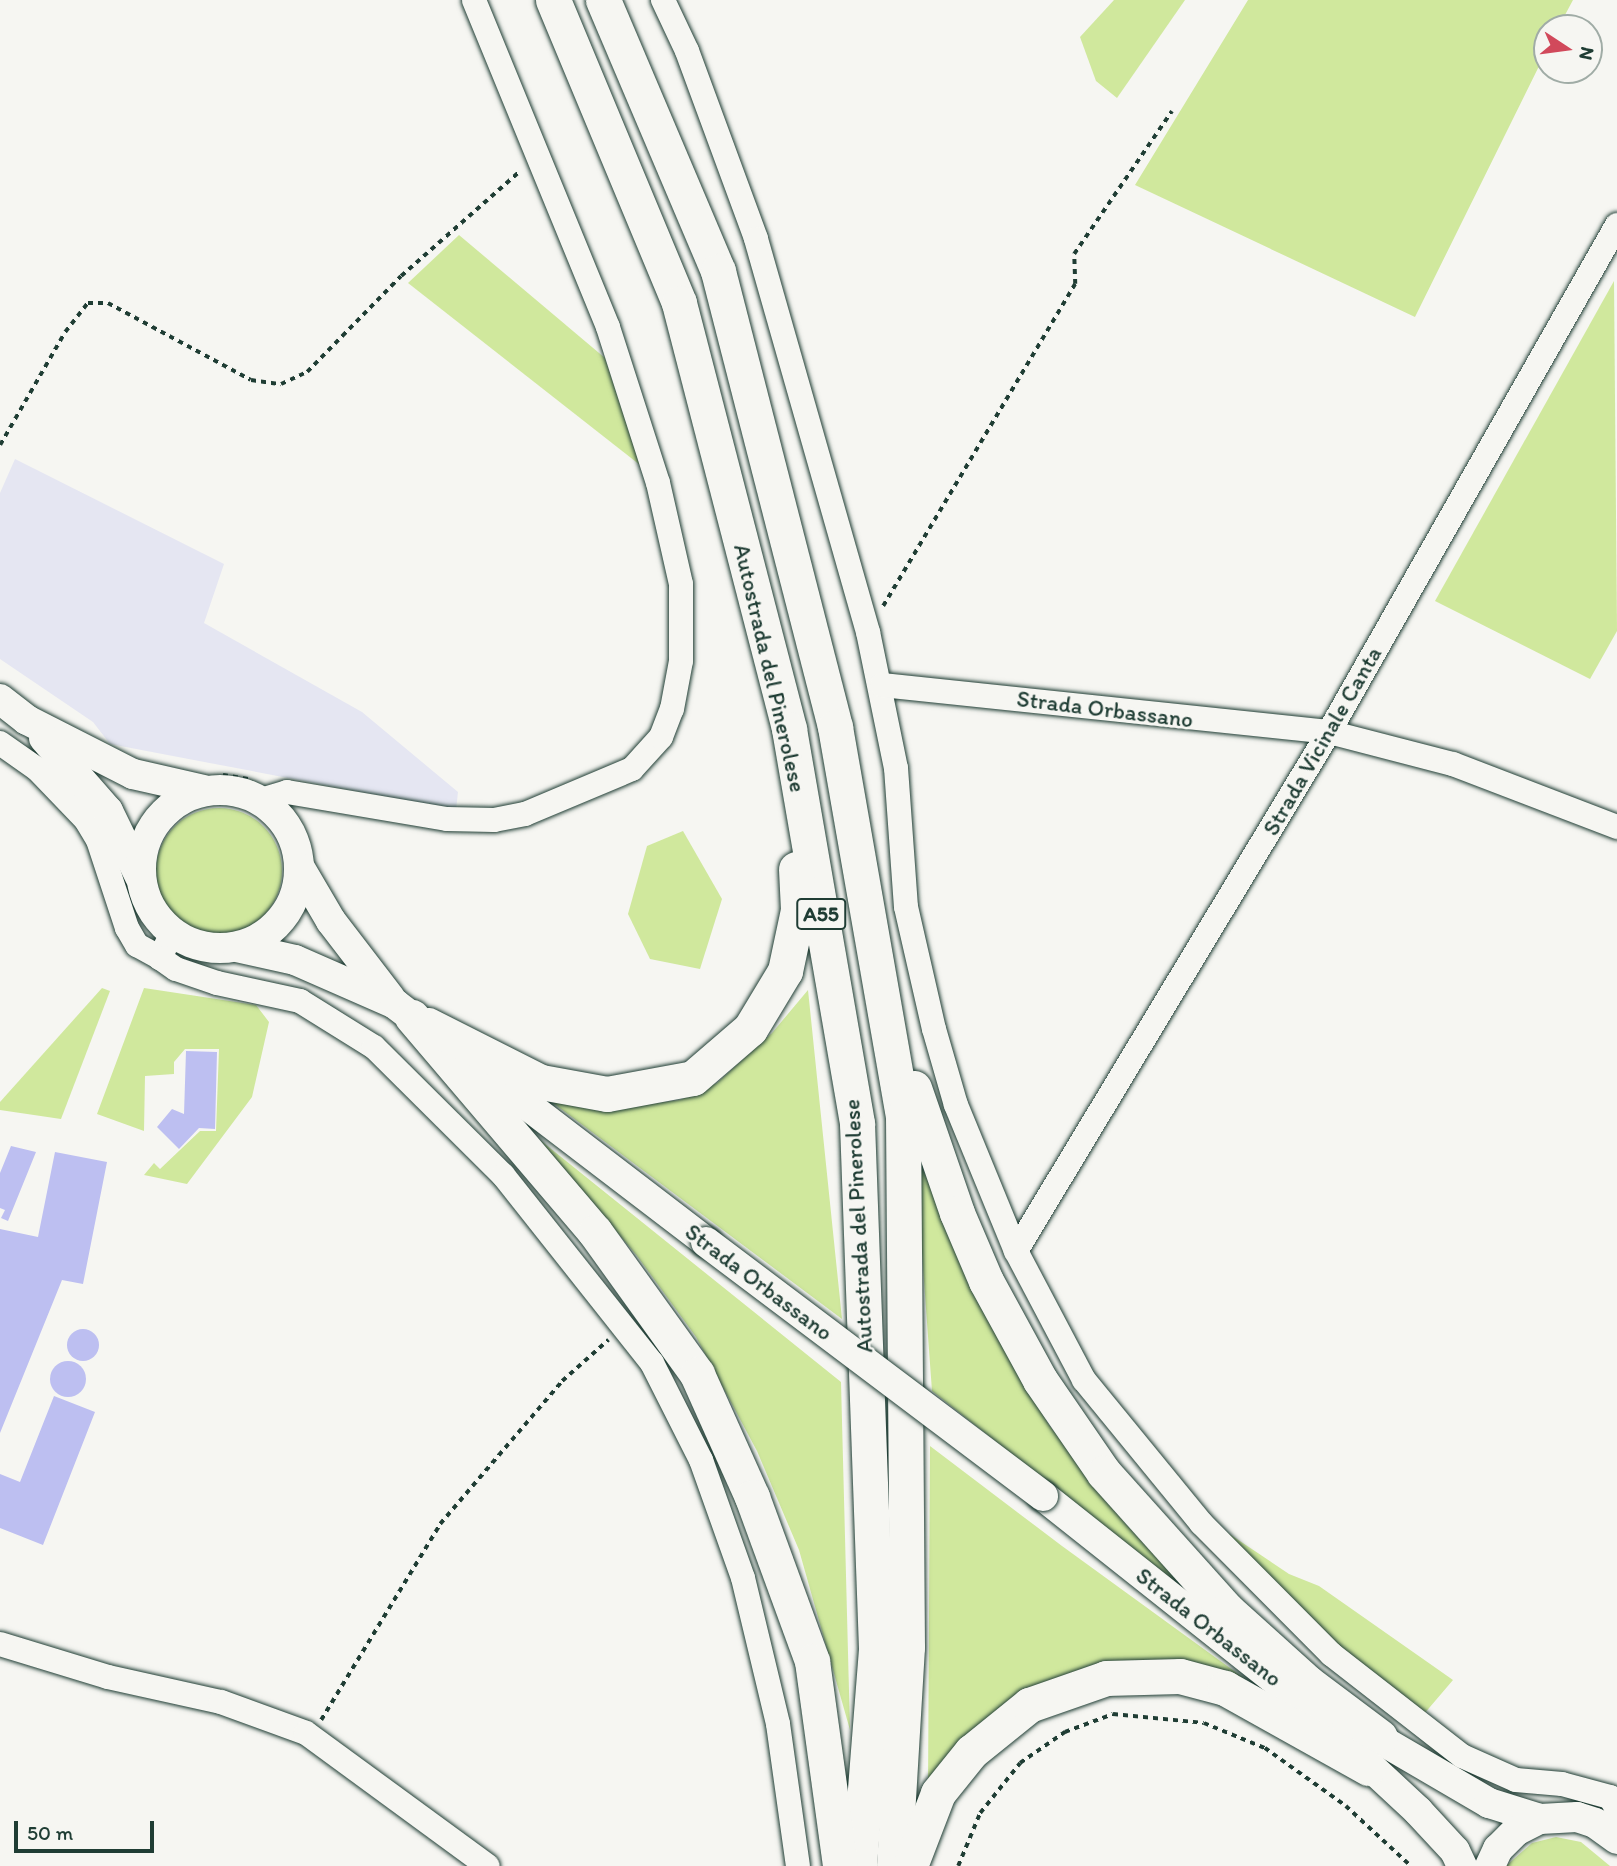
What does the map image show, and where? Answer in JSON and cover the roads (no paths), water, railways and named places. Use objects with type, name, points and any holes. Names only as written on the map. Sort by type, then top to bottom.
[{"type":"highway","name":"Autostrada del Pinerolese","points":[[553,0],[679,303],[789,729],[857,1123],[876,1649],[859,1866]]},
{"type":"highway","name":"Autostrada del Pinerolese","points":[[603,0],[718,271],[835,727],[904,1116],[907,1647],[894,1866]]},
{"type":"highway","points":[[835,727],[901,1040],[925,1127],[957,1213],[1011,1330],[1104,1473],[1186,1569],[1308,1683],[1374,1752]]},
{"type":"highway","points":[[404,1011],[541,1082],[607,1094],[693,1078],[750,1030],[785,971],[798,910],[789,729]]},
{"type":"highway","points":[[404,1011],[595,1232],[697,1374],[752,1497],[812,1661],[840,1866]]},
{"type":"highway","points":[[910,1866],[938,1793],[971,1752],[1029,1705],[1106,1678],[1180,1676],[1225,1688],[1374,1752]]},
{"type":"main road","name":"Strada Orbassano","points":[[0,699],[27,720],[108,811],[140,877],[166,945],[237,947],[295,960],[404,1011],[1043,1496],[1288,1690],[1374,1752],[1489,1803],[1539,1819],[1577,1817],[1614,1836]]},
{"type":"main road","name":"Strada Orbassano","points":[[27,720],[133,774],[210,782],[233,790],[274,796],[289,829],[300,868],[331,921],[404,1011]]},
{"type":"main road","name":"Strada Orbassano","points":[[140,877],[143,847],[156,821],[177,801],[210,782]]},
{"type":"main road","name":"Strada Orbassano","points":[[237,947],[262,937],[282,919],[296,895],[300,868]]},
{"type":"main road","name":"Strada Orbassano","points":[[1374,1752],[1418,1811],[1455,1852],[1462,1866]]},
{"type":"main road","name":"Strada Orbassano","points":[[1490,1866],[1498,1849],[1516,1830],[1539,1819]]},
{"type":"street","points":[[274,796],[402,814],[494,820],[525,814],[610,781],[632,769],[665,727],[681,660],[683,614],[676,549],[608,327],[540,153],[474,0]]},
{"type":"street","points":[[663,0],[687,51],[756,239],[868,632],[882,685],[896,768],[906,907],[919,966],[956,1105],[1016,1251],[1084,1380],[1201,1523],[1331,1654],[1462,1756],[1516,1780],[1562,1784],[1610,1797],[1616,1809],[1614,1836]]},
{"type":"street","name":"Strada Vicinale Canta","points":[[1016,1251],[1329,732],[1617,225]]},
{"type":"street","name":"Strada Orbassano","points":[[882,685],[1329,732],[1453,764],[1617,827]]},
{"type":"street","points":[[0,743],[37,769],[86,820],[98,839],[127,928],[137,945],[166,945],[176,969],[217,983],[300,1002],[374,1047],[503,1175],[652,1363],[701,1460],[727,1528],[778,1724],[798,1866]]},
{"type":"street","points":[[0,1644],[108,1677],[221,1702],[306,1733],[488,1866]]}]
